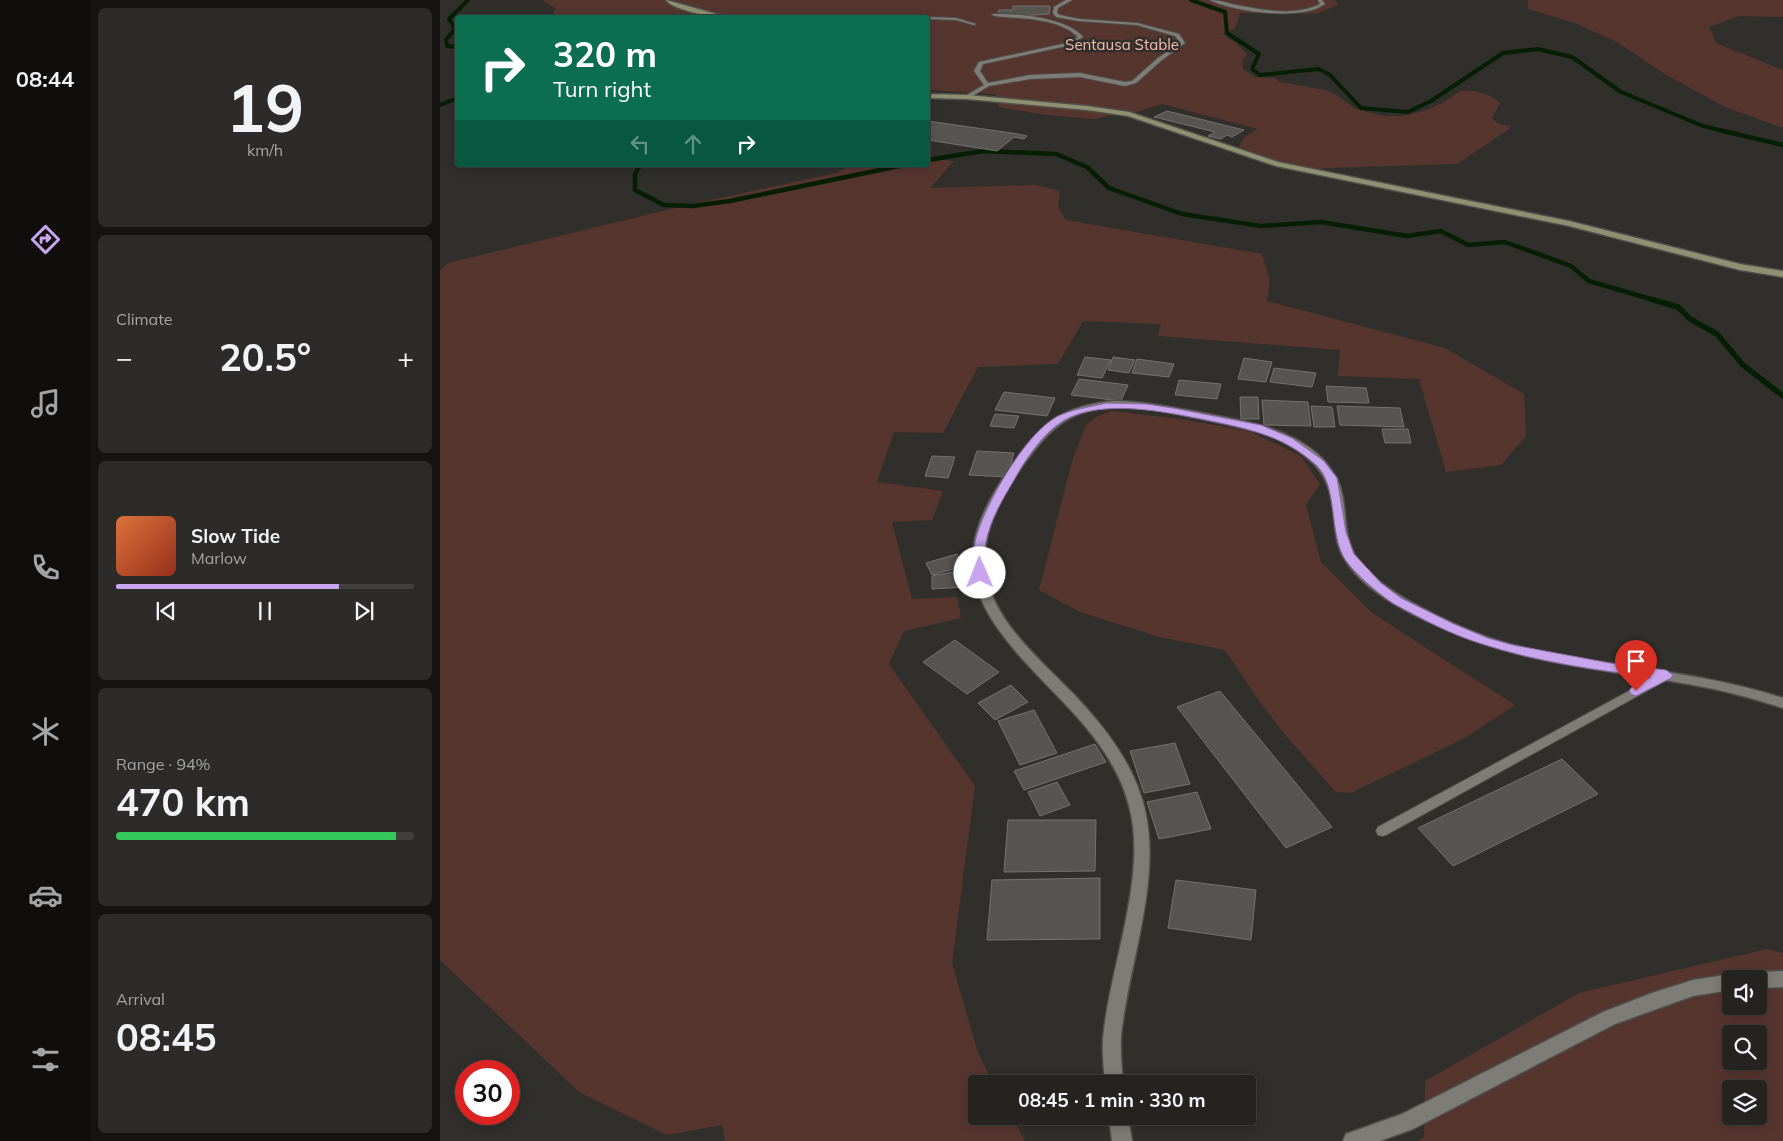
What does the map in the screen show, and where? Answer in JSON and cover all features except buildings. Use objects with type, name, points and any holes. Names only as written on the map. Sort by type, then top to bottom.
[{"type":"street","points":[[669,0],[683,8],[714,15]]},
{"type":"street","points":[[930,96],[967,97],[1087,108],[1129,114],[1276,164],[1543,218],[1740,267],[1783,274]]},
{"type":"street","points":[[1114,1075],[1112,1042],[1141,881],[1142,833],[1138,811],[1122,768],[1092,723],[1041,670],[993,613],[981,585],[979,561],[980,543],[994,506],[1020,460],[1047,430],[1060,419],[1090,409],[1106,406],[1126,406],[1183,413],[1258,428],[1272,433],[1301,448],[1320,463],[1332,478],[1341,532],[1349,555],[1377,586],[1397,600],[1450,627],[1484,641],[1512,649],[1600,666],[1724,685],[1783,703]]},
{"type":"street","points":[[1767,980],[1783,980]]},
{"type":"street","points":[[1353,1141],[1406,1122],[1609,1018],[1652,1001],[1693,988],[1722,983]]},
{"type":"street","points":[[1119,1125],[1122,1141]]},
{"type":"lane","points":[[967,97],[987,85],[1030,77],[1080,75],[1125,84],[1134,82],[1160,59],[1183,43],[1177,35],[1137,24],[1079,20],[1058,16],[1055,13],[1056,7],[1070,0]]},
{"type":"lane","points":[[1212,0],[1242,8],[1293,12],[1305,12],[1320,7],[1323,4],[1320,0]]},
{"type":"lane","points":[[987,85],[977,71],[981,63],[1069,44],[1081,37],[1077,31],[1048,22],[994,15]]},
{"type":"lane","points":[[930,18],[956,19],[974,24]]},
{"type":"lane","points":[[1382,831],[1666,675]]},
{"type":"green space","name":"Sentausa Stable","points":[[543,0],[1335,0],[1338,5],[1316,14],[1240,13],[1235,28],[1222,34],[1236,43],[1247,54],[1242,62],[1243,69],[1255,77],[1274,78],[1280,82],[1325,90],[1335,94],[1356,109],[1384,116],[1403,116],[1424,111],[1443,103],[1460,91],[1475,91],[1491,96],[1500,103],[1492,118],[1499,124],[1511,126],[1508,130],[1457,164],[1304,168],[1282,163],[1239,147],[1243,138],[1258,129],[1162,104],[1125,116],[1113,115],[1095,119],[1046,115],[999,107],[995,94],[930,90],[930,15],[556,15],[553,12],[556,9]]},
{"type":"green space","points":[[1528,0],[1783,0],[1783,17],[1740,16],[1709,27],[1716,43],[1783,70],[1783,128],[1723,106],[1663,73],[1617,42],[1575,23],[1528,9]]},
{"type":"green space","points":[[930,159],[954,161],[930,188],[1036,185],[1060,191],[1058,207],[1066,220],[1262,254],[1270,281],[1267,301],[1445,348],[1524,394],[1526,436],[1501,465],[1446,472],[1419,379],[1338,376],[1340,350],[1158,336],[1161,324],[1083,321],[1058,364],[978,367],[943,433],[894,432],[877,482],[943,491],[932,520],[892,522],[912,599],[957,597],[961,618],[904,631],[889,664],[975,786],[952,963],[978,1053],[989,1075],[968,1075],[968,1125],[1017,1125],[1025,1141],[725,1141],[722,1125],[667,1135],[579,1092],[440,960],[440,270],[448,263],[679,207],[836,173],[847,167],[930,167]]},
{"type":"green space","points":[[1112,411],[1180,419],[1249,431],[1301,456],[1320,484],[1306,505],[1321,562],[1372,613],[1515,705],[1465,738],[1351,793],[1336,792],[1287,737],[1259,701],[1225,650],[1159,637],[1080,612],[1039,590],[1073,458],[1086,425],[1098,416]]},
{"type":"green space","points":[[1767,949],[1783,953],[1783,1141],[1418,1141],[1424,1137],[1425,1081],[1579,993]]},
{"type":"waterway","points":[[455,29],[449,19],[468,0]]},
{"type":"waterway","points":[[1191,0],[1225,12],[1227,33],[1259,54],[1252,69],[1260,75],[1319,69],[1330,75],[1361,108],[1408,112],[1431,101],[1503,53],[1538,49],[1572,57],[1621,92],[1703,126],[1728,132]]},
{"type":"waterway","points":[[455,29],[446,40],[447,46],[455,47]]},
{"type":"waterway","points":[[440,105],[455,99]]},
{"type":"waterway","points":[[1723,131],[1783,145]]},
{"type":"waterway","points":[[930,160],[983,151],[1056,154],[1087,167],[1109,188],[1182,214],[1261,226],[1321,222],[1407,236],[1441,231],[1468,245],[1505,242],[1571,266],[1589,281],[1654,300]]},
{"type":"waterway","points":[[639,167],[635,174],[635,190],[664,205],[693,206],[730,201],[894,167]]},
{"type":"waterway","points":[[1650,299],[1678,307],[1690,319],[1717,334],[1743,365],[1783,396]]},
{"type":"route","points":[[980,573],[980,543],[994,506],[1020,460],[1047,430],[1060,419],[1074,413],[1106,406],[1147,407],[1173,411],[1258,428],[1288,440],[1320,463],[1332,478],[1341,532],[1349,555],[1377,586],[1397,600],[1450,627],[1484,641],[1512,649],[1666,675],[1636,691]]}]
